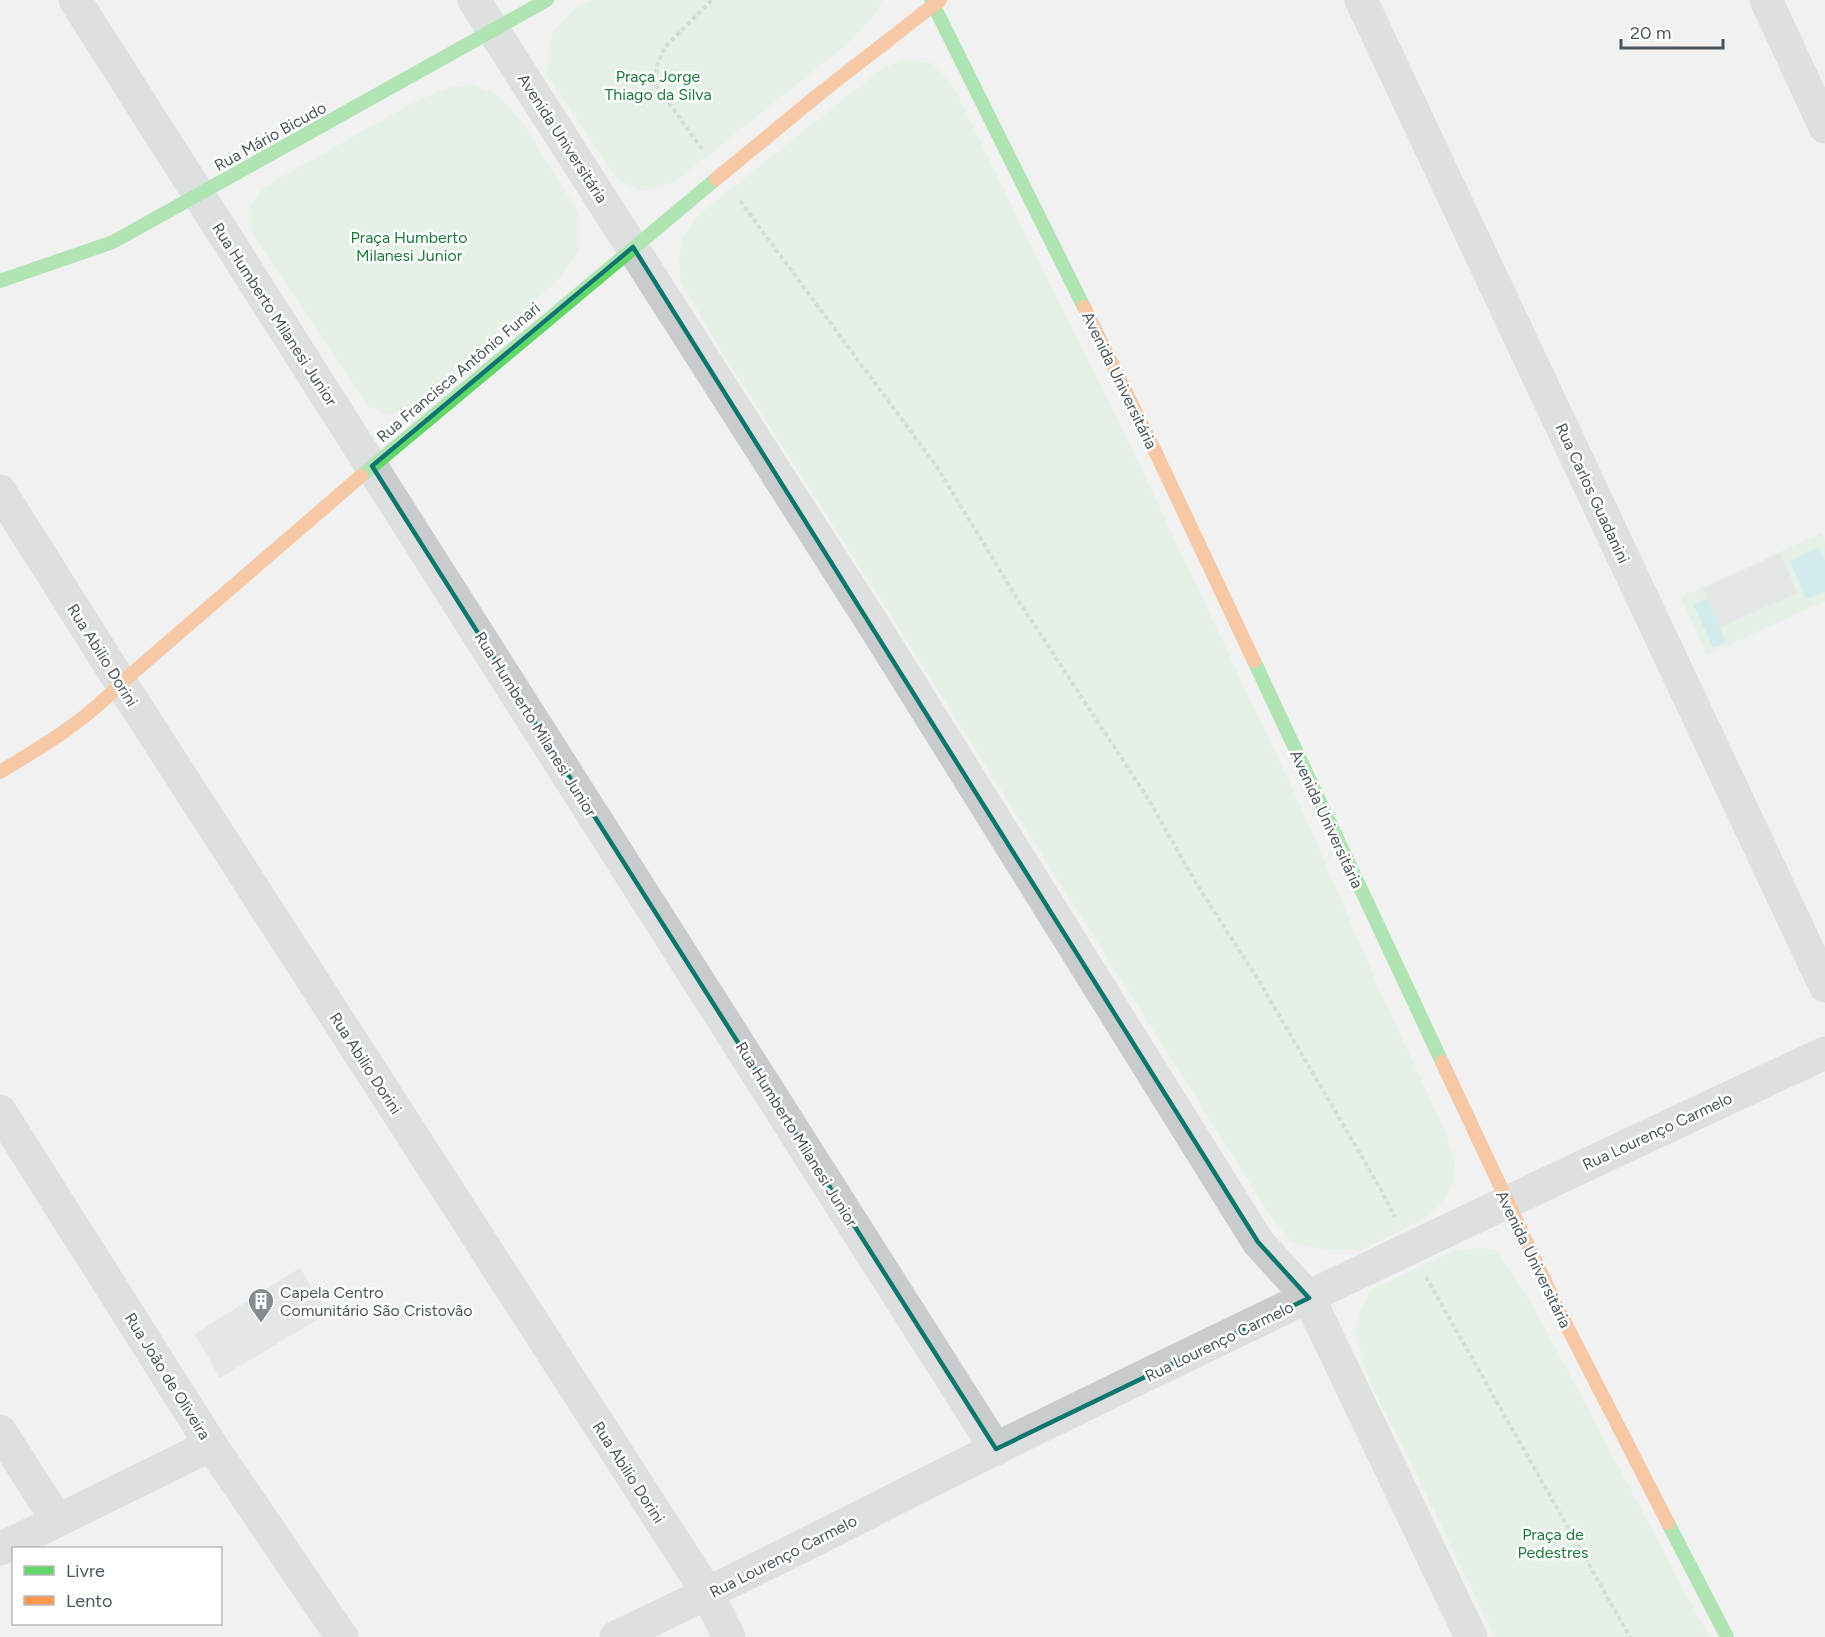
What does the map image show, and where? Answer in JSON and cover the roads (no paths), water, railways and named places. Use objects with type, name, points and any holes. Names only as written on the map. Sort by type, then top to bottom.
[{"type":"street","name":"Rua Humberto Milanesi Junior","points":[[75,0],[996,1449]]},
{"type":"street","name":"Avenida Universitária","points":[[474,0],[878,632],[1258,1242],[1309,1298],[1471,1637]]},
{"type":"street","name":"Rua Mário Bicudo","points":[[0,281],[113,242],[547,0]]},
{"type":"street","name":"Rua Carlos Guadanini","points":[[1361,0],[1825,986]]},
{"type":"street","points":[[1766,0],[1825,127]]},
{"type":"street","name":"Avenida Universitária","points":[[935,2],[1159,460],[1563,1319],[1727,1637]]},
{"type":"street","name":"Rua Francisca Antônio Funari","points":[[0,772],[64,733],[97,708],[121,683],[372,466],[721,174],[935,2]]},
{"type":"street","name":"Rua Abilio Dorini","points":[[0,491],[121,683],[708,1594],[729,1637]]},
{"type":"street","name":"Rua Lourenço Carmelo","points":[[616,1637],[708,1594],[996,1449],[1506,1201],[1825,1053]]},
{"type":"street","name":"Rua João de Oliveira","points":[[0,1111],[211,1445],[342,1637]]},
{"type":"street","points":[[0,1431],[57,1520]]},
{"type":"street","points":[[0,1549],[211,1445]]},
{"type":"water","points":[[1818,547],[1825,561],[1825,592],[1806,599],[1790,561]]},
{"type":"water","points":[[1708,598],[1726,642],[1713,648],[1694,605]]},
{"type":"place","name":"Capela Centro Comunitário São Cristovão","points":[[261,1324]]},
{"type":"park label","name":"Praça Jorge Thiago da Silva","points":[[658,85]]},
{"type":"park label","name":"Praça Humberto Milanesi Junior","points":[[409,246]]},
{"type":"park label","name":"Praça de Pedestres","points":[[1553,1543]]}]
